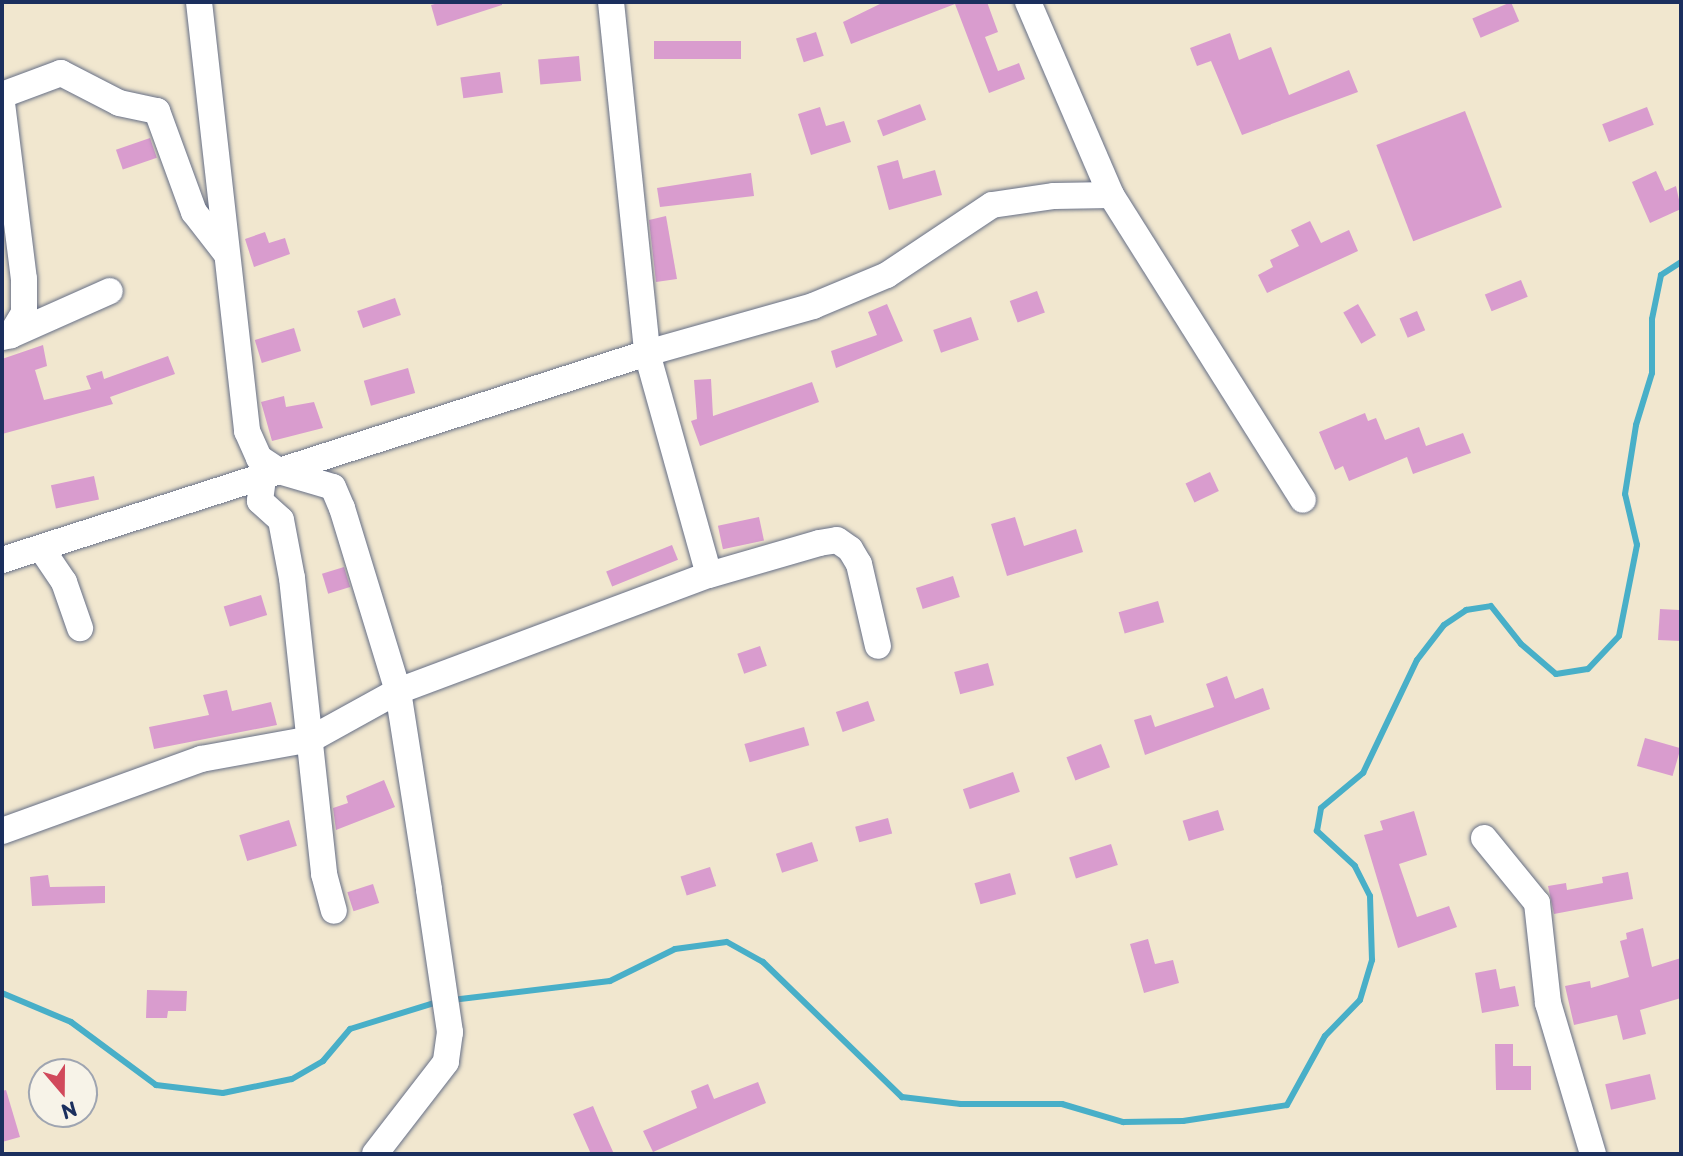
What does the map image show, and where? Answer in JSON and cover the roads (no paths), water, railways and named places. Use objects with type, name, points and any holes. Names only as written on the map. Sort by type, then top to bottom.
[{"type":"street","points":[[199,2],[247,431],[259,458],[271,475],[333,488],[398,691],[450,1032],[446,1062],[375,1154]]},
{"type":"street","points":[[611,2],[647,353],[709,575]]},
{"type":"street","points":[[1028,2],[1111,195],[1303,500]]},
{"type":"street","points":[[2,95],[61,73],[118,103],[157,111],[194,212],[226,253]]},
{"type":"street","points":[[2,103],[24,279],[24,313],[6,336]]},
{"type":"street","points":[[2,560],[647,353],[813,306],[887,275],[992,205],[1054,196],[1111,195]]},
{"type":"street","points":[[6,336],[78,309],[110,291]]},
{"type":"street","points":[[271,475],[260,501],[281,520],[292,578],[324,874],[334,911]]},
{"type":"street","points":[[2,831],[201,759],[311,739],[398,691],[709,575],[837,540],[850,549],[859,564],[878,646]]},
{"type":"street","points":[[41,548],[64,582],[80,628]]},
{"type":"street","points":[[1484,838],[1537,903],[1548,1003],[1592,1154]]},
{"type":"waterway","points":[[452,1000],[610,981],[675,949],[727,942],[763,962],[902,1097],[961,1104],[1062,1104],[1123,1122],[1183,1121],[1287,1105],[1325,1036],[1360,1000],[1372,960],[1370,896],[1355,866],[1317,831],[1321,808],[1363,773],[1417,660],[1444,625],[1466,610],[1491,606],[1521,644],[1556,674],[1588,669],[1619,636],[1637,545],[1625,494],[1636,425],[1652,373],[1652,319],[1661,275],[1681,262]]},
{"type":"waterway","points":[[2,993],[71,1022],[156,1085],[223,1093],[292,1079],[323,1061],[350,1029],[437,1002]]}]
